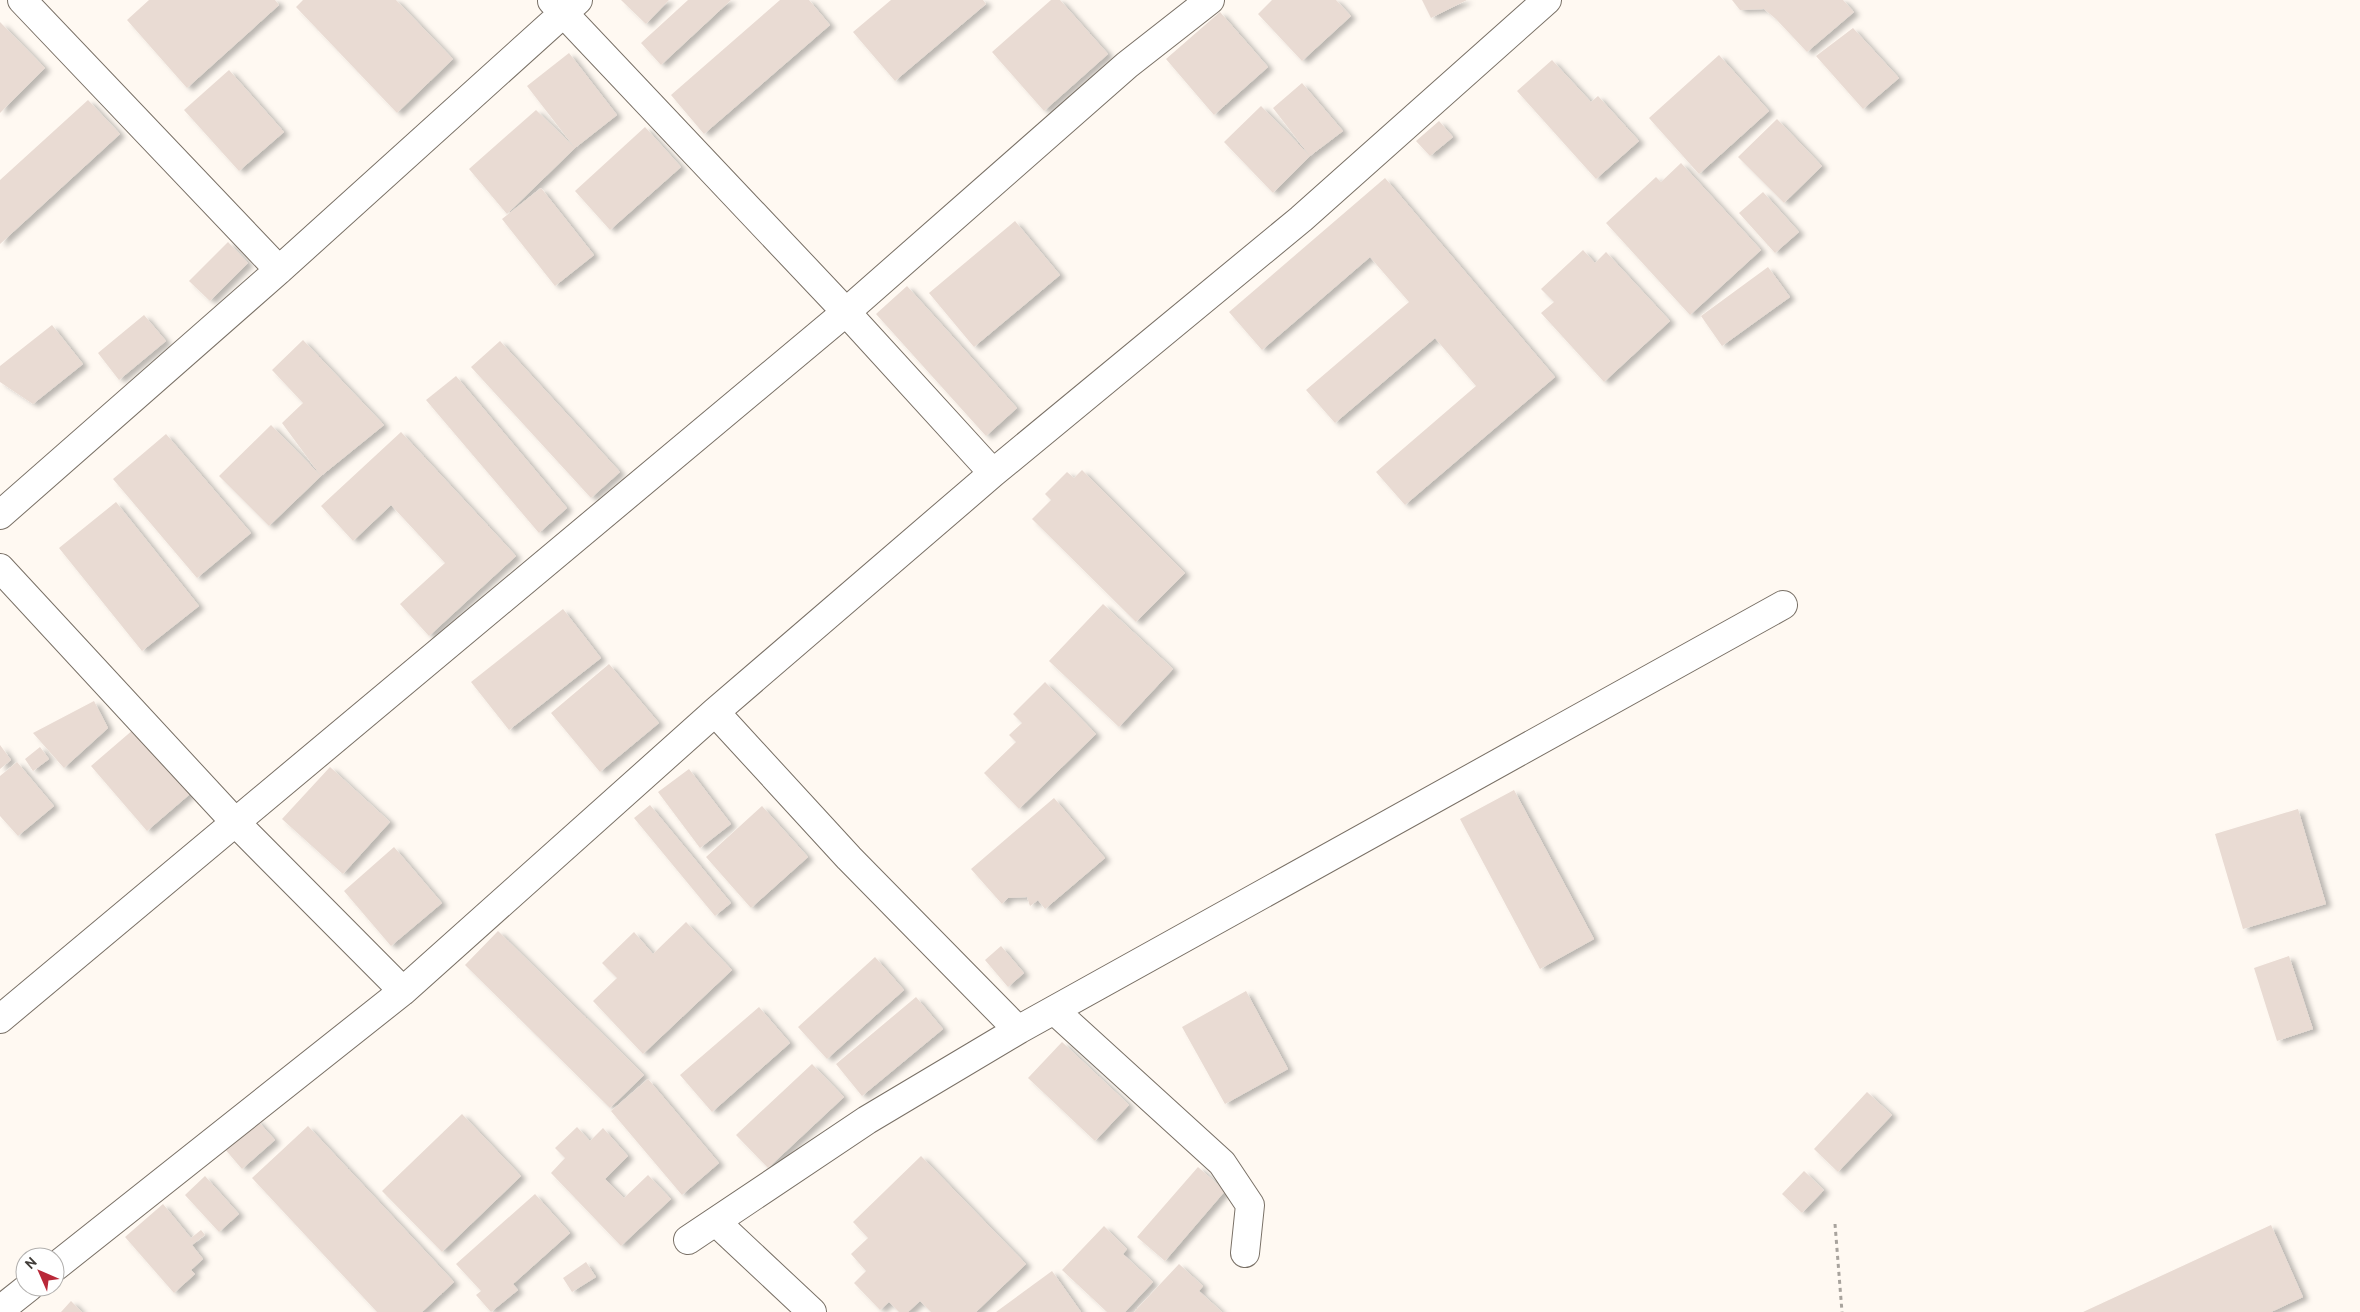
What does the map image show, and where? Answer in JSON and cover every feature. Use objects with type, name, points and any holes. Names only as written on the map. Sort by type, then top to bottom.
[{"type":"street","points":[[22,0],[279,270]]},
{"type":"street","points":[[0,1019],[846,312],[1127,65],[1210,0]]},
{"type":"street","points":[[65,1259],[403,991],[715,712],[993,473],[1301,219],[1547,0]]},
{"type":"street","points":[[0,515],[279,270],[564,4],[993,473]]},
{"type":"street","points":[[0,568],[235,822],[403,991]]},
{"type":"street","points":[[688,1240],[868,1120],[1018,1030],[1783,604]]},
{"type":"street","points":[[715,712],[856,865],[1018,1030]]},
{"type":"street","points":[[1054,1011],[1222,1163],[1250,1205],[1245,1253]]},
{"type":"street","points":[[716,1222],[812,1312]]},
{"type":"street","points":[[0,1310],[16,1297]]},
{"type":"path","points":[[1835,1224],[1842,1312]]},
{"type":"building","points":[[149,0],[275,0],[279,5],[187,88],[127,20]]},
{"type":"building","points":[[303,0],[396,0],[453,59],[397,113],[296,7]]},
{"type":"building","points":[[621,0],[669,0],[646,24]]},
{"type":"building","points":[[688,0],[731,0],[661,65],[641,43]]},
{"type":"building","points":[[780,0],[809,0],[830,25],[704,134],[671,95]]},
{"type":"building","points":[[891,0],[983,0],[986,4],[895,81],[853,32]]},
{"type":"building","points":[[1051,0],[1060,0],[1108,54],[1044,111],[992,52]]},
{"type":"building","points":[[1272,0],[1336,0],[1351,16],[1302,61],[1258,14]]},
{"type":"building","points":[[1422,0],[1467,0],[1431,18]]},
{"type":"building","points":[[1732,0],[1843,0],[1854,12],[1807,52],[1764,9],[1740,10]]},
{"type":"building","points":[[1220,12],[1268,67],[1214,115],[1166,59]]},
{"type":"building","points":[[0,22],[45,68],[0,113]]},
{"type":"building","points":[[1853,28],[1899,78],[1863,109],[1816,56]]},
{"type":"building","points":[[569,53],[617,115],[575,148],[527,86]]},
{"type":"building","points":[[1719,55],[1769,111],[1699,174],[1649,118]]},
{"type":"building","points":[[1552,60],[1591,102],[1598,96],[1639,141],[1596,179],[1517,91]]},
{"type":"building","points":[[229,70],[284,132],[239,171],[184,110]]},
{"type":"building","points":[[1302,83],[1343,131],[1310,156],[1273,108]]},
{"type":"building","points":[[88,100],[120,134],[0,244],[0,180]]},
{"type":"building","points":[[1261,106],[1310,156],[1273,193],[1224,142]]},
{"type":"building","points":[[536,110],[575,148],[507,214],[469,169]]},
{"type":"building","points":[[1777,119],[1822,166],[1784,203],[1738,157]]},
{"type":"building","points":[[1439,121],[1453,137],[1430,156],[1416,141]]},
{"type":"building","points":[[645,127],[681,167],[610,230],[575,191]]},
{"type":"building","points":[[1681,163],[1761,250],[1690,315],[1606,223],[1656,177],[1661,182]]},
{"type":"building","points":[[1385,178],[1555,377],[1405,505],[1376,472],[1476,386],[1435,338],[1335,423],[1306,390],[1409,302],[1370,257],[1262,350],[1229,312]]},
{"type":"building","points":[[541,188],[594,255],[555,286],[502,219]]},
{"type":"building","points":[[1763,192],[1799,232],[1775,253],[1739,213]]},
{"type":"building","points":[[1015,221],[1060,275],[974,347],[929,293]]},
{"type":"building","points":[[228,242],[248,263],[210,301],[189,281]]},
{"type":"building","points":[[1583,250],[1595,263],[1606,252],[1670,321],[1604,382],[1541,313],[1554,302],[1541,289]]},
{"type":"building","points":[[1768,267],[1790,297],[1722,346],[1701,316]]},
{"type":"building","points":[[907,286],[1017,408],[986,436],[876,314]]},
{"type":"building","points":[[144,315],[166,341],[119,380],[98,353]]},
{"type":"building","points":[[52,325],[83,364],[33,404],[0,382],[0,366]]},
{"type":"building","points":[[303,340],[384,425],[321,476],[282,423],[303,403],[272,370]]},
{"type":"building","points":[[500,341],[620,472],[591,498],[471,367]]},
{"type":"building","points":[[456,376],[567,508],[539,533],[426,400]]},
{"type":"building","points":[[271,425],[321,476],[269,526],[219,476]]},
{"type":"building","points":[[401,432],[516,556],[429,636],[400,604],[445,563],[391,505],[353,541],[321,506]]},
{"type":"building","points":[[166,434],[251,533],[197,578],[113,479]]},
{"type":"building","points":[[1082,470],[1185,573],[1136,622],[1032,519],[1051,500],[1045,494],[1067,472],[1074,478]]},
{"type":"building","points":[[116,502],[199,606],[142,651],[59,548]]},
{"type":"building","points":[[1103,604],[1173,669],[1119,727],[1049,661]]},
{"type":"building","points":[[563,609],[601,658],[509,730],[471,682]]},
{"type":"building","points":[[609,664],[659,723],[600,772],[551,713]]},
{"type":"building","points":[[1045,682],[1096,734],[1019,809],[984,773],[1016,742],[1009,735],[1022,723],[1013,714]]},
{"type":"building","points":[[94,701],[108,728],[64,768],[33,733]]},
{"type":"building","points":[[134,729],[190,794],[147,831],[91,766]]},
{"type":"building","points":[[0,745],[11,760],[0,769]]},
{"type":"building","points":[[40,747],[49,759],[33,771],[25,759]]},
{"type":"building","points":[[17,762],[54,806],[18,836],[0,816],[0,776]]},
{"type":"building","points":[[330,767],[390,822],[343,874],[282,819]]},
{"type":"building","points":[[689,769],[731,824],[700,848],[658,792]]},
{"type":"building","points":[[1514,790],[1594,939],[1540,969],[1460,819]]},
{"type":"building","points":[[1054,798],[1105,858],[1045,909],[1038,900],[1030,906],[1027,897],[1008,898],[1002,904],[971,869]]},
{"type":"building","points":[[650,805],[731,903],[715,916],[634,818]]},
{"type":"building","points":[[762,806],[808,857],[751,908],[706,857]]},
{"type":"building","points":[[2298,809],[2326,904],[2243,929],[2215,834]]},
{"type":"building","points":[[394,847],[442,903],[391,946],[344,891]]},
{"type":"building","points":[[686,922],[732,970],[643,1054],[593,1001],[617,978],[602,963],[634,932],[653,954]]},
{"type":"building","points":[[498,931],[644,1075],[610,1108],[465,965]]},
{"type":"building","points":[[1001,946],[1024,973],[1008,987],[985,960]]},
{"type":"building","points":[[2289,956],[2313,1029],[2277,1041],[2254,968]]},
{"type":"building","points":[[875,957],[904,990],[827,1059],[798,1027]]},
{"type":"building","points":[[1246,991],[1288,1069],[1225,1104],[1182,1027]]},
{"type":"building","points":[[916,997],[943,1029],[862,1096],[836,1064]]},
{"type":"building","points":[[759,1007],[790,1043],[712,1112],[680,1075]]},
{"type":"building","points":[[1062,1042],[1129,1105],[1095,1141],[1028,1078]]},
{"type":"building","points":[[812,1064],[844,1097],[768,1168],[736,1135]]},
{"type":"building","points":[[648,1079],[719,1163],[682,1195],[611,1111]]},
{"type":"building","points":[[1867,1092],[1892,1115],[1838,1172],[1814,1149]]},
{"type":"building","points":[[462,1114],[521,1176],[442,1252],[382,1191]]},
{"type":"building","points":[[256,1119],[275,1140],[242,1169],[224,1148]]},
{"type":"building","points":[[308,1126],[454,1282],[422,1312],[377,1312],[252,1178]]},
{"type":"building","points":[[577,1127],[590,1141],[603,1128],[628,1156],[605,1179],[624,1198],[648,1175],[671,1199],[621,1246],[551,1173],[565,1158],[555,1148]]},
{"type":"building","points":[[921,1156],[1026,1264],[976,1312],[931,1312],[920,1301],[908,1312],[899,1312],[889,1302],[880,1310],[854,1283],[866,1271],[851,1254],[868,1238],[853,1222]]},
{"type":"building","points":[[1198,1167],[1225,1191],[1165,1261],[1137,1237]]},
{"type":"building","points":[[1804,1171],[1824,1190],[1802,1213],[1782,1194]]},
{"type":"building","points":[[205,1176],[239,1214],[219,1232],[185,1195]]},
{"type":"building","points":[[535,1194],[570,1233],[513,1284],[518,1290],[491,1312],[476,1295],[481,1291],[456,1264]]},
{"type":"building","points":[[163,1204],[191,1238],[201,1230],[205,1235],[192,1245],[203,1259],[191,1270],[195,1274],[174,1293],[125,1237]]},
{"type":"building","points":[[2271,1225],[2303,1297],[2271,1312],[2083,1312]]},
{"type":"building","points":[[1104,1226],[1127,1249],[1123,1254],[1153,1282],[1125,1312],[1107,1312],[1062,1270]]},
{"type":"building","points":[[586,1262],[596,1277],[572,1292],[563,1278]]},
{"type":"building","points":[[1179,1264],[1203,1286],[1199,1291],[1222,1312],[1134,1312]]},
{"type":"building","points":[[1052,1271],[1081,1312],[996,1312]]},
{"type":"building","points":[[71,1301],[82,1312],[61,1312]]}]
